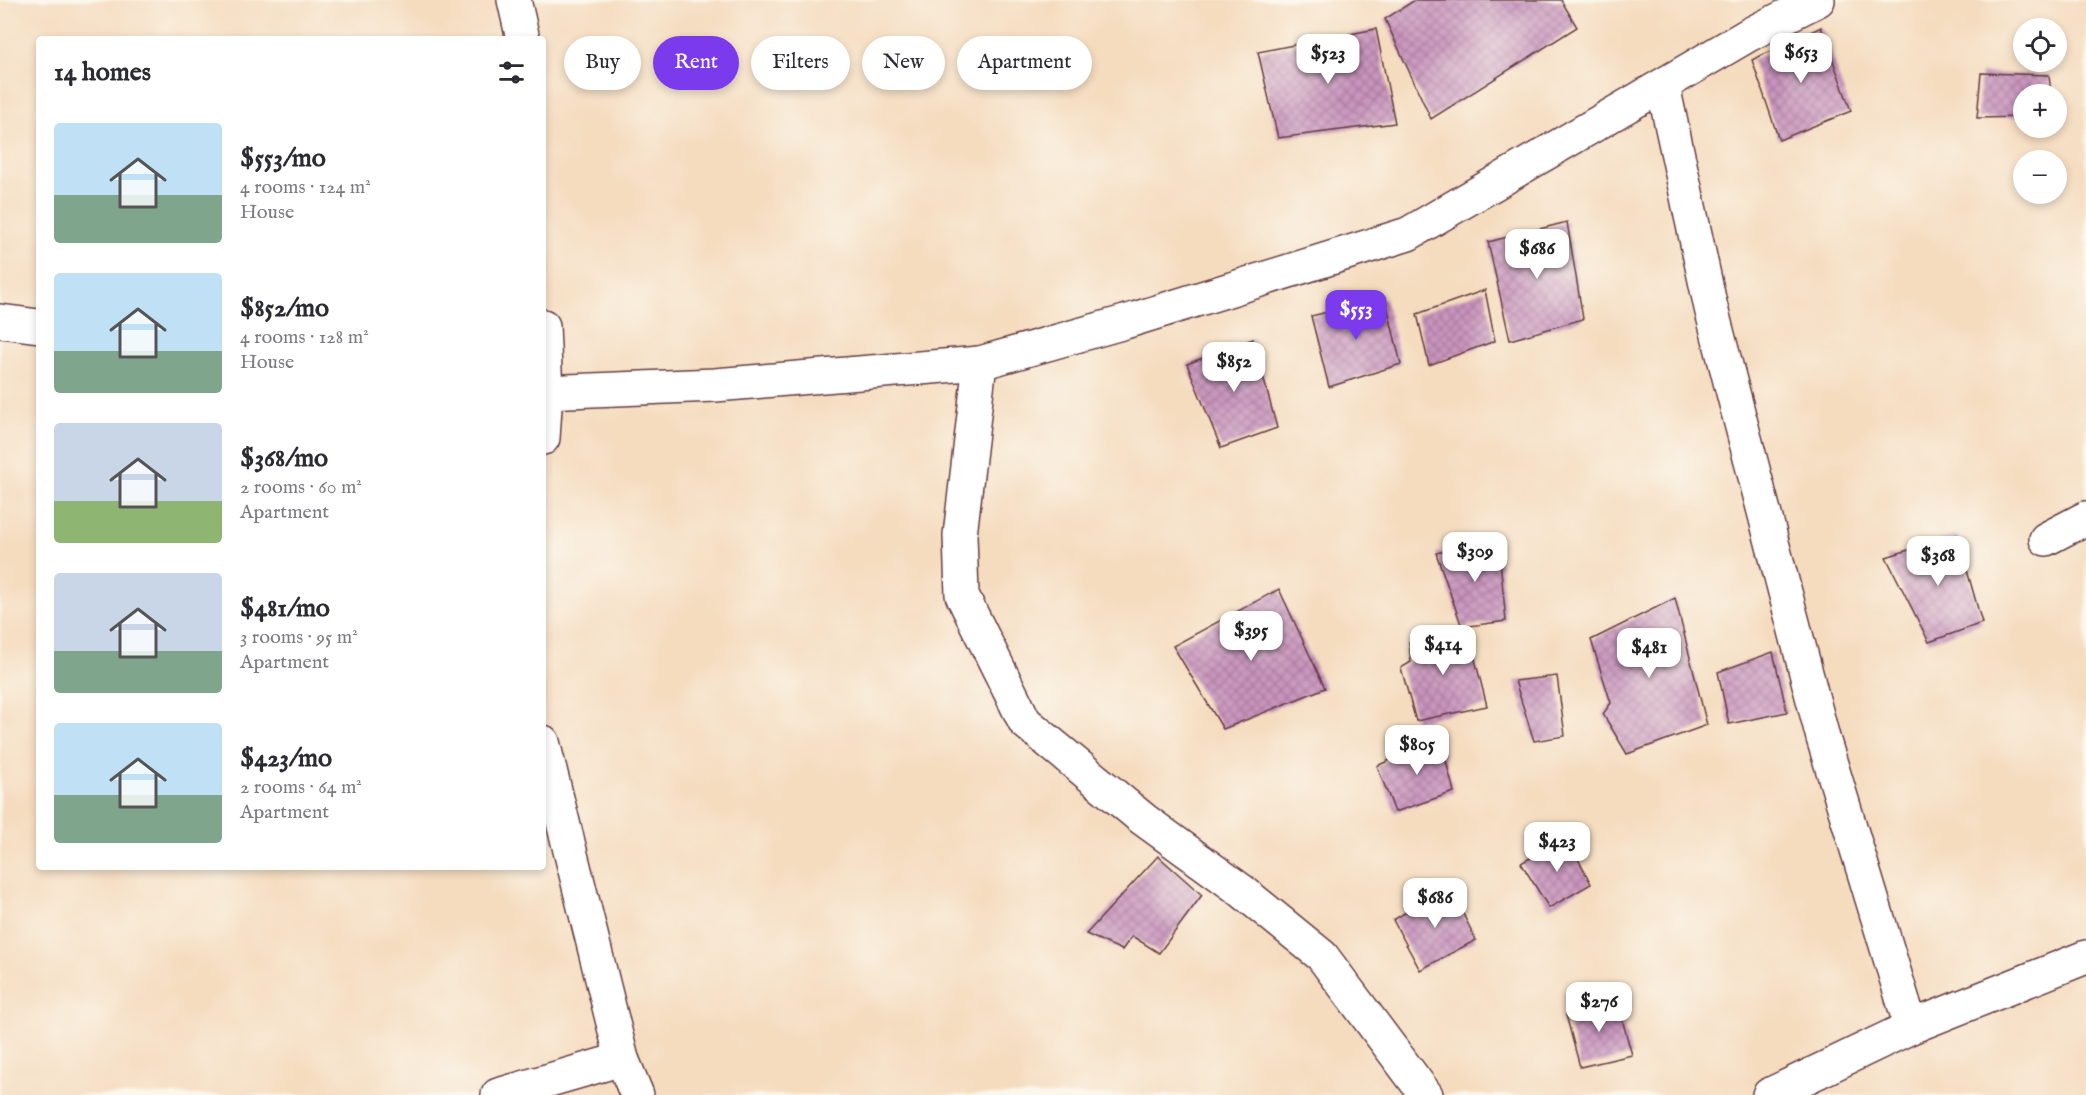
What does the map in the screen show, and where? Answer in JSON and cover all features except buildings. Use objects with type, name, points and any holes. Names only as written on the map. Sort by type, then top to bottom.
[{"type":"street","points":[[514,0],[522,36]]},
{"type":"street","points":[[546,392],[715,385],[980,363],[1125,322],[1408,234],[1750,34],[1818,0]]},
{"type":"street","points":[[1663,86],[1711,308],[1823,738],[1911,1027]]},
{"type":"street","points":[[0,321],[36,326]]},
{"type":"street","points":[[980,363],[960,535],[962,595],[1025,722],[1143,819],[1242,891],[1322,956],[1426,1095]]},
{"type":"street","points":[[2046,539],[2086,518]]},
{"type":"street","points":[[546,754],[622,1059],[637,1095]]},
{"type":"street","points":[[1769,1095],[1911,1027],[2086,957]]},
{"type":"street","points":[[498,1095],[622,1059]]}]
